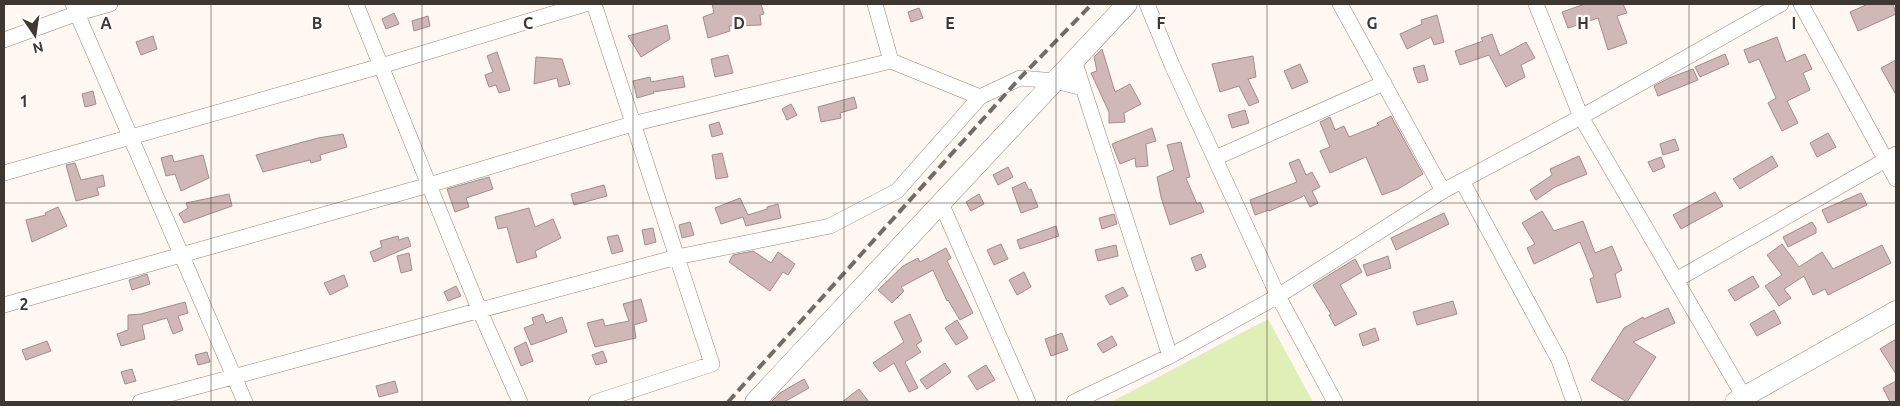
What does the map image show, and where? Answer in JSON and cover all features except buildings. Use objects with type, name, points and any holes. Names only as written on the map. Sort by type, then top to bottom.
[{"type":"street","points":[[4,40],[76,8],[110,4]]},
{"type":"street","points":[[356,4],[480,309],[520,402]]},
{"type":"street","points":[[4,173],[381,66],[585,4]]},
{"type":"street","points":[[594,4],[712,364],[596,402]]},
{"type":"street","points":[[875,4],[891,61]]},
{"type":"street","points":[[755,402],[1127,4]]},
{"type":"street","points":[[1147,4],[1172,65],[1278,296],[1334,402]]},
{"type":"street","points":[[1340,4],[1443,191]]},
{"type":"street","points":[[1536,4],[1582,117],[1676,280],[1742,401],[1896,311]]},
{"type":"street","points":[[1074,402],[1170,356],[1278,296],[1443,191],[1582,117],[1781,4]]},
{"type":"street","points":[[1801,4],[1891,157],[1896,179]]},
{"type":"street","points":[[76,8],[245,402]]},
{"type":"street","points":[[1074,60],[1170,356]]},
{"type":"street","points":[[4,305],[429,185],[632,124],[891,61],[980,97]]},
{"type":"street","points":[[140,402],[677,257],[830,226],[897,191],[980,97],[1020,78],[1055,81],[1083,88]]},
{"type":"street","points":[[1215,158],[1384,83]]},
{"type":"street","points":[[1676,280],[1891,157]]},
{"type":"street","points":[[1462,181],[1559,360],[1574,402]]},
{"type":"street","points":[[941,202],[1028,402]]},
{"type":"green space","points":[[1268,319],[1313,402],[1111,402]]},
{"type":"railway","points":[[728,402],[1020,78],[1092,4]]}]
